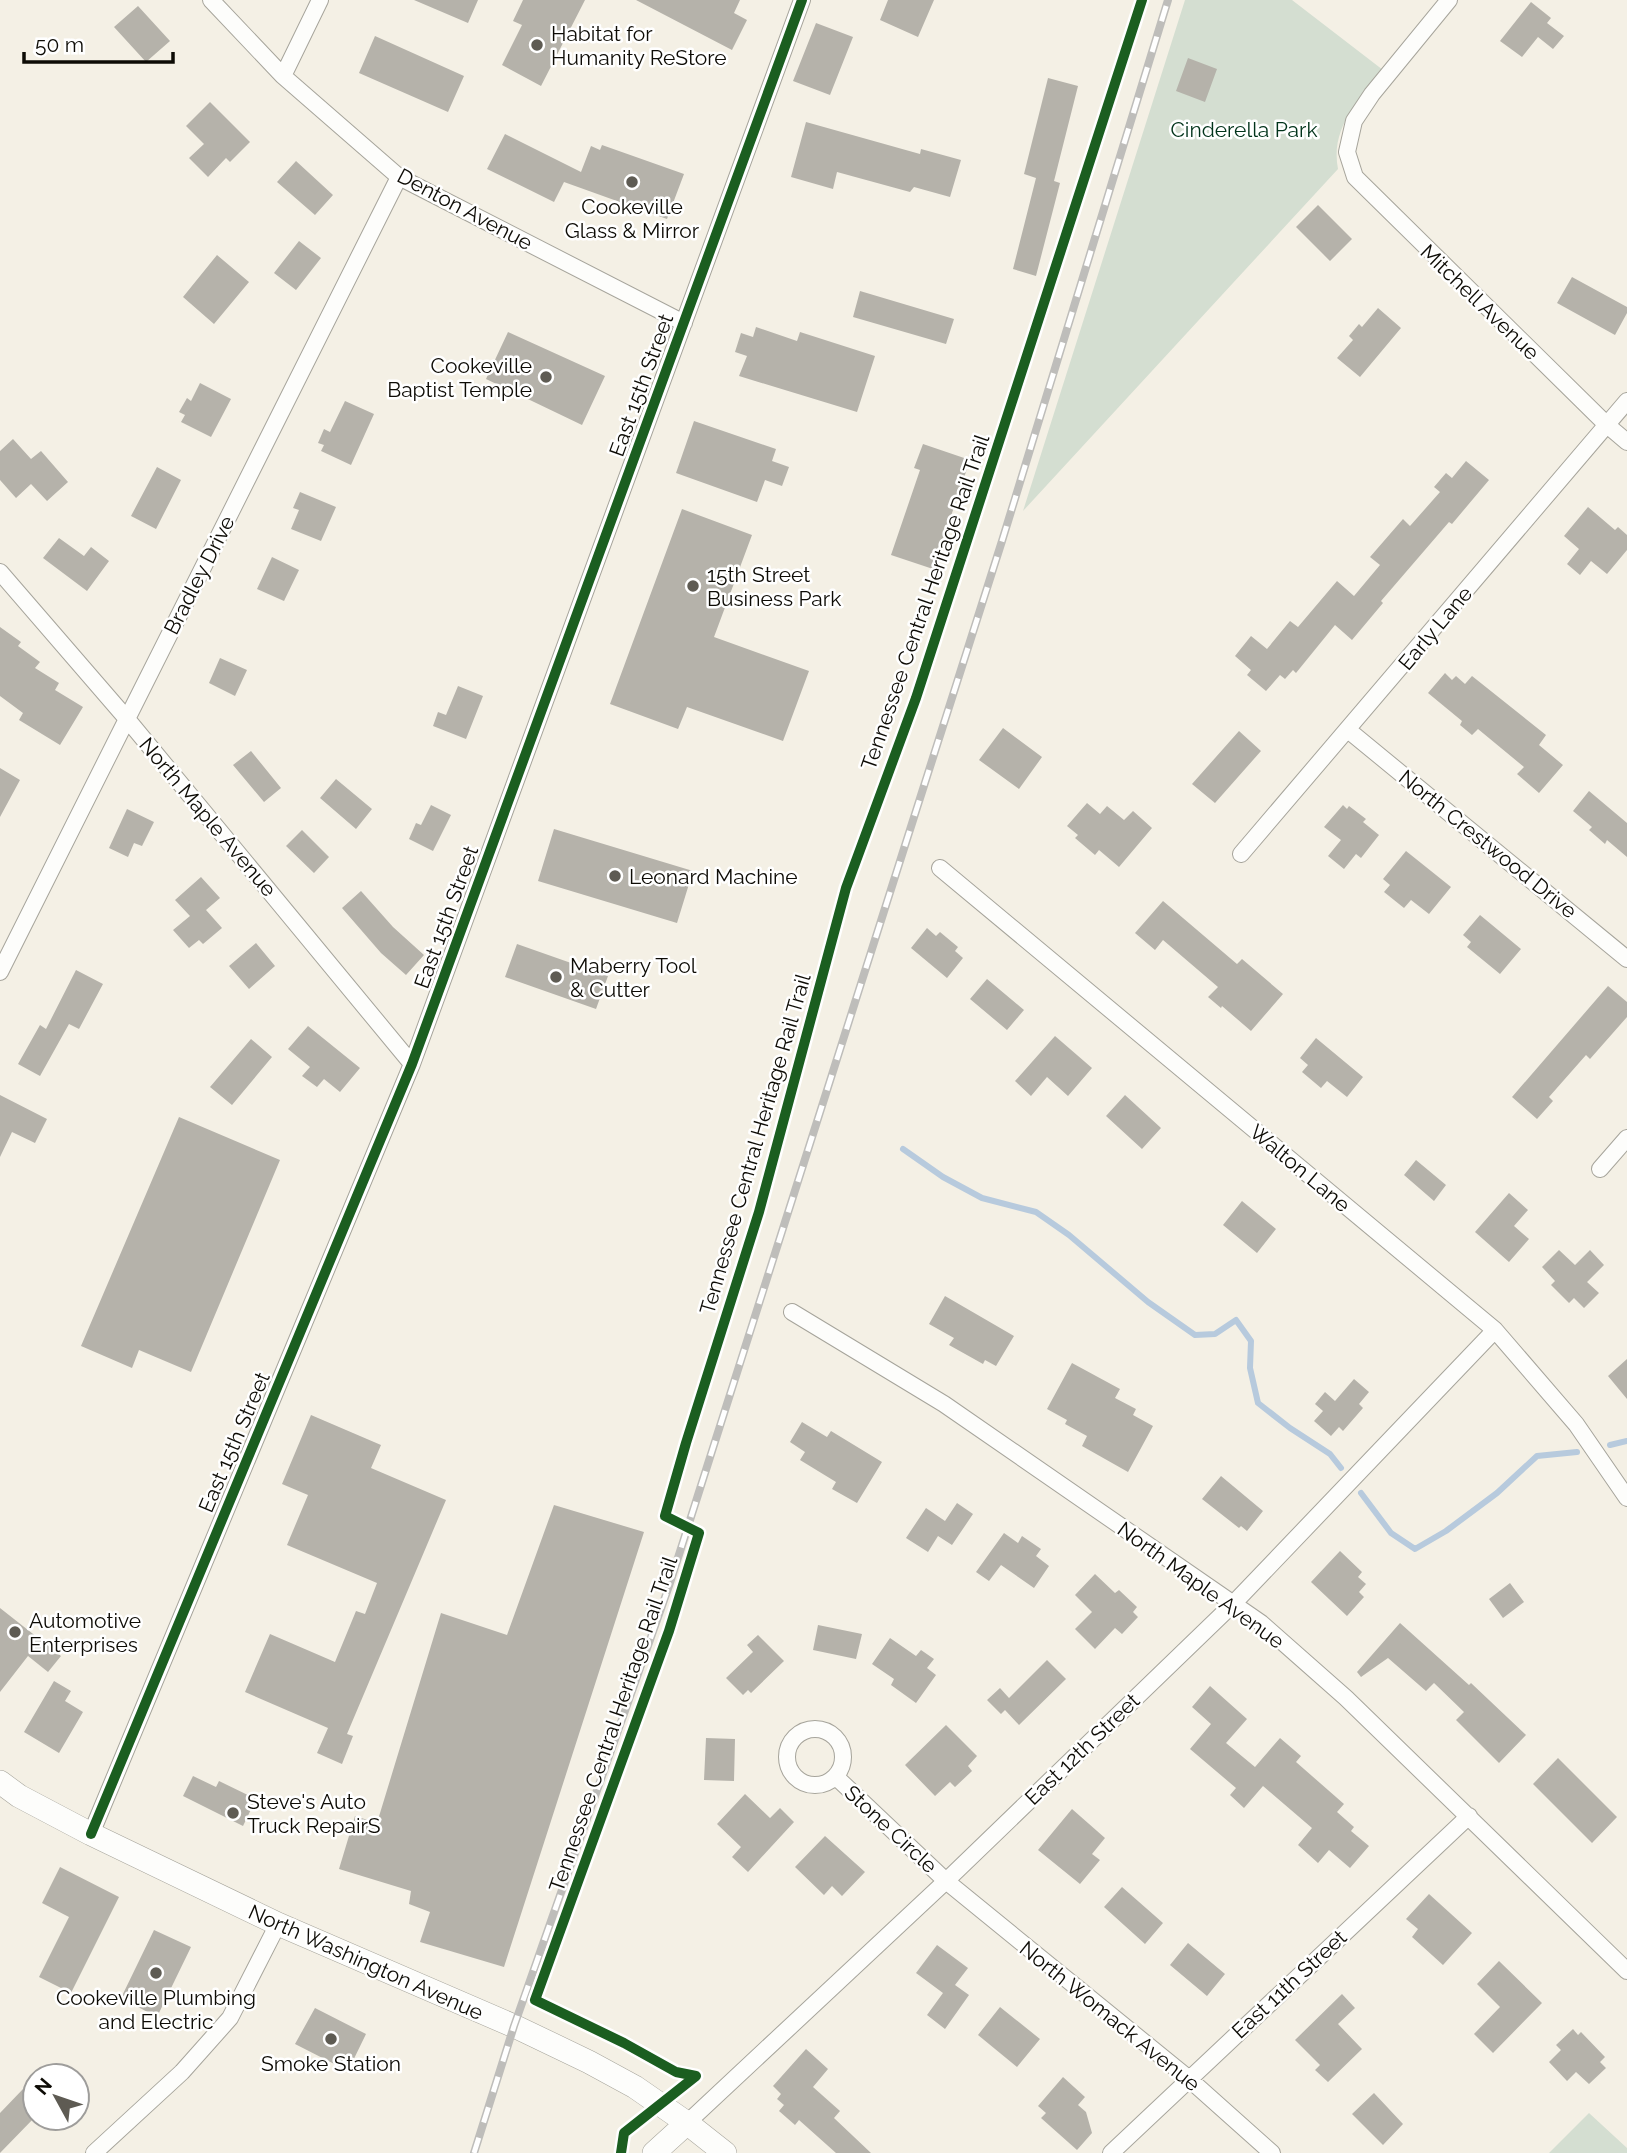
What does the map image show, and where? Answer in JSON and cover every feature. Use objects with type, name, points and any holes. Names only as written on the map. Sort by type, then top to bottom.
[{"type":"main road","name":"North Washington Avenue","points":[[0,1783],[91,1834],[278,1924],[514,2026],[589,2062],[635,2087],[725,2153]]},
{"type":"main road","name":"East 12th Street","points":[[654,2153],[687,2123]]},
{"type":"street","name":"Denton Avenue","points":[[211,0],[283,76],[399,177],[684,323]]},
{"type":"street","points":[[283,76],[320,0]]},
{"type":"street","name":"East 15th Street","points":[[91,1834],[412,1064],[802,0]]},
{"type":"street","name":"Mitchell Avenue","points":[[1450,0],[1372,94],[1354,121],[1348,152],[1355,177],[1627,442]]},
{"type":"street","name":"Bradley Drive","points":[[0,972],[399,177]]},
{"type":"street","name":"Early Lane","points":[[1241,854],[1627,401]]},
{"type":"street","name":"North Maple Avenue","points":[[0,572],[127,719],[412,1064]]},
{"type":"street","name":"North Crestwood Drive","points":[[1348,730],[1627,959]]},
{"type":"street","name":"Walton Lane","points":[[940,869],[1495,1330],[1576,1424],[1627,1498]]},
{"type":"street","points":[[1600,1170],[1627,1138]]},
{"type":"street","name":"North Maple Avenue","points":[[792,1312],[944,1404],[1261,1623],[1346,1698],[1627,1970]]},
{"type":"street","name":"East 12th Street","points":[[687,2123],[946,1881],[1233,1604],[1495,1330]]},
{"type":"street","name":"Stone Circle","points":[[836,1777],[946,1881]]},
{"type":"street","name":"East 11th Street","points":[[1111,2153],[1469,1816]]},
{"type":"street","name":"North Womack Avenue","points":[[946,1881],[1188,2078],[1272,2153]]},
{"type":"street","points":[[94,2153],[182,2072],[230,2018],[278,1924]]},
{"type":"green space","name":"Cinderella Park","points":[[1185,0],[1292,0],[1383,70],[1356,103],[1342,127],[1338,140],[1338,169],[1023,511]]},
{"type":"green space","points":[[1589,2113],[1627,2148],[1627,2153],[1549,2153]]},
{"type":"building","points":[[414,0],[478,0],[468,23]]},
{"type":"building","name":"Habitat for Humanity ReStore","points":[[523,0],[585,0],[541,86],[502,65],[522,25],[513,21]]},
{"type":"building","name":"Habitat for Humanity ReStore","points":[[636,0],[740,0],[734,13],[747,20],[732,50]]},
{"type":"building","points":[[888,0],[934,0],[918,37],[880,20]]},
{"type":"building","points":[[1531,2],[1551,18],[1547,23],[1564,36],[1553,49],[1538,37],[1522,57],[1500,41]]},
{"type":"building","points":[[138,6],[170,41],[146,62],[114,27]]},
{"type":"building","points":[[816,23],[853,37],[830,95],[793,81]]},
{"type":"building","points":[[375,36],[464,76],[448,112],[359,73]]},
{"type":"building","points":[[1188,58],[1217,69],[1205,102],[1176,91]]},
{"type":"building","points":[[1048,78],[1078,86],[1054,181],[1060,183],[1036,276],[1013,269],[1036,178],[1024,174]]},
{"type":"building","points":[[210,102],[250,142],[230,162],[226,158],[208,177],[189,158],[204,144],[186,126]]},
{"type":"building","points":[[806,122],[920,154],[921,149],[961,160],[950,197],[914,187],[910,192],[837,172],[833,189],[791,177]]},
{"type":"building","points":[[505,134],[581,172],[591,146],[600,150],[602,145],[684,174],[667,219],[564,182],[554,202],[487,169]]},
{"type":"building","points":[[296,161],[333,195],[315,215],[277,182]]},
{"type":"building","points":[[1318,205],[1352,239],[1330,261],[1296,227]]},
{"type":"building","points":[[299,241],[321,258],[296,290],[274,273]]},
{"type":"building","points":[[217,255],[249,282],[214,324],[183,297]]},
{"type":"building","points":[[1572,277],[1627,307],[1627,313],[1615,335],[1557,303]]},
{"type":"building","points":[[860,291],[954,319],[946,344],[853,317]]},
{"type":"building","points":[[1378,308],[1401,328],[1360,377],[1337,358],[1353,340],[1349,336],[1359,324],[1362,327]]},
{"type":"building","points":[[756,327],[797,341],[800,332],[875,356],[857,412],[739,376],[747,356],[735,352],[741,333],[753,337]]},
{"type":"building","name":"Cookeville Baptist Temple","points":[[508,332],[605,376],[582,425],[486,379]]},
{"type":"building","points":[[200,383],[231,399],[211,437],[181,422],[185,415],[179,412],[187,398],[191,401]]},
{"type":"building","points":[[345,401],[374,414],[351,465],[321,451],[324,445],[318,443],[324,429],[330,432]]},
{"type":"building","points":[[694,421],[776,449],[772,461],[789,467],[782,486],[765,480],[757,502],[676,473]]},
{"type":"building","points":[[13,439],[31,459],[41,451],[68,482],[47,501],[31,484],[16,498],[0,480],[0,451]]},
{"type":"building","points":[[923,444],[970,460],[933,569],[891,555],[920,470],[914,468]]},
{"type":"building","points":[[1466,461],[1489,480],[1381,601],[1383,603],[1352,640],[1335,625],[1296,673],[1293,670],[1285,679],[1280,675],[1266,691],[1247,675],[1251,670],[1235,656],[1251,636],[1267,649],[1290,621],[1298,627],[1337,581],[1354,596],[1380,565],[1370,557],[1403,519],[1410,526],[1440,492],[1434,487],[1446,473],[1452,478]]},
{"type":"building","points":[[157,467],[181,480],[156,529],[131,516]]},
{"type":"building","points":[[300,492],[336,507],[321,541],[291,529],[299,510],[293,508]]},
{"type":"building","points":[[1588,507],[1615,530],[1618,527],[1627,535],[1627,550],[1607,574],[1591,561],[1580,575],[1567,564],[1579,549],[1564,536]]},
{"type":"building","name":"15th Street Business Park","points":[[682,509],[752,535],[714,637],[809,671],[783,741],[687,707],[678,729],[610,704]]},
{"type":"building","points":[[59,538],[84,556],[91,547],[109,561],[87,591],[43,558]]},
{"type":"building","points":[[272,557],[299,570],[284,601],[257,589]]},
{"type":"building","points":[[0,627],[21,642],[18,646],[40,662],[35,668],[59,683],[55,690],[83,707],[60,745],[19,720],[23,713],[0,696]]},
{"type":"building","points":[[220,658],[247,670],[235,696],[209,683]]},
{"type":"building","points":[[1445,673],[1452,680],[1456,676],[1465,684],[1472,676],[1546,735],[1539,745],[1563,765],[1539,793],[1517,774],[1524,767],[1478,729],[1472,735],[1460,725],[1462,721],[1428,693]]},
{"type":"building","points":[[458,686],[483,696],[466,739],[433,726],[438,712],[446,715]]},
{"type":"building","points":[[1003,728],[1042,757],[1019,789],[979,760]]},
{"type":"building","points":[[1239,731],[1261,751],[1215,803],[1192,784]]},
{"type":"building","points":[[251,751],[281,788],[264,802],[233,765]]},
{"type":"building","points":[[0,768],[20,780],[0,817]]},
{"type":"building","points":[[336,779],[372,809],[356,829],[320,798]]},
{"type":"building","points":[[1589,791],[1627,823],[1627,857],[1607,840],[1605,844],[1589,830],[1592,827],[1573,811]]},
{"type":"building","points":[[1087,803],[1100,814],[1107,806],[1124,820],[1133,811],[1152,828],[1119,867],[1099,850],[1095,855],[1075,838],[1078,835],[1067,826]]},
{"type":"building","points":[[431,805],[451,815],[433,851],[409,839],[416,823],[421,825]]},
{"type":"building","points":[[1343,805],[1347,809],[1349,806],[1366,819],[1363,822],[1379,835],[1361,858],[1356,854],[1344,869],[1328,856],[1341,840],[1324,827]]},
{"type":"building","points":[[127,809],[154,822],[142,846],[134,843],[128,857],[109,848]]},
{"type":"building","name":"Leonard Machine","points":[[554,829],[693,871],[677,923],[538,881]]},
{"type":"building","points":[[302,830],[329,857],[314,873],[286,846]]},
{"type":"building","points":[[1406,851],[1451,887],[1429,914],[1411,900],[1404,908],[1384,892],[1390,885],[1383,879]]},
{"type":"building","points":[[201,877],[220,898],[206,910],[222,928],[203,944],[199,940],[189,948],[173,930],[190,916],[175,900]]},
{"type":"building","points":[[361,891],[393,927],[424,955],[406,975],[381,953],[342,908]]},
{"type":"building","points":[[1163,901],[1237,964],[1242,959],[1283,994],[1251,1031],[1208,997],[1218,987],[1163,940],[1155,950],[1135,933]]},
{"type":"building","points":[[1480,915],[1521,949],[1500,974],[1467,947],[1471,942],[1463,935]]},
{"type":"building","points":[[927,928],[936,936],[940,932],[958,947],[955,951],[963,958],[947,978],[911,948]]},
{"type":"building","points":[[256,943],[275,966],[249,989],[229,966]]},
{"type":"building","name":"Maberry Tool & Cutter","points":[[517,944],[608,976],[596,1009],[505,977]]},
{"type":"building","points":[[76,970],[103,984],[79,1029],[69,1024],[40,1076],[18,1064],[40,1025],[46,1029]]},
{"type":"building","points":[[987,979],[1024,1010],[1007,1030],[970,999]]},
{"type":"building","points":[[1608,986],[1627,1002],[1627,1017],[1590,1059],[1586,1055],[1549,1097],[1553,1101],[1537,1119],[1512,1097]]},
{"type":"building","points":[[308,1026],[360,1068],[340,1092],[324,1079],[317,1087],[302,1076],[310,1067],[288,1049]]},
{"type":"building","points":[[1055,1036],[1092,1068],[1068,1096],[1047,1077],[1031,1096],[1015,1081]]},
{"type":"building","points":[[1316,1038],[1363,1077],[1347,1097],[1327,1081],[1321,1088],[1302,1072],[1308,1065],[1300,1058]]},
{"type":"building","points":[[251,1039],[272,1057],[232,1105],[210,1087]]},
{"type":"building","points":[[0,1095],[47,1119],[35,1143],[12,1132],[0,1157]]},
{"type":"building","points":[[1125,1095],[1161,1128],[1142,1149],[1106,1116]]},
{"type":"building","points":[[179,1117],[280,1160],[191,1372],[139,1350],[132,1368],[81,1346]]},
{"type":"building","points":[[1416,1160],[1446,1185],[1434,1201],[1404,1175]]},
{"type":"building","points":[[1509,1193],[1528,1210],[1514,1226],[1529,1239],[1509,1262],[1475,1232]]},
{"type":"building","points":[[1242,1201],[1276,1229],[1257,1253],[1223,1225]]},
{"type":"building","points":[[1559,1250],[1575,1265],[1590,1250],[1604,1265],[1587,1282],[1599,1293],[1584,1308],[1574,1298],[1569,1303],[1551,1285],[1555,1281],[1542,1267]]},
{"type":"building","points":[[945,1296],[1014,1336],[996,1366],[985,1360],[983,1364],[949,1345],[954,1338],[929,1324]]},
{"type":"building","points":[[1627,1359],[1627,1399],[1608,1376]]},
{"type":"building","points":[[1072,1363],[1120,1389],[1115,1398],[1136,1409],[1133,1415],[1153,1426],[1128,1472],[1082,1446],[1087,1436],[1065,1424],[1067,1420],[1047,1409]]},
{"type":"building","points":[[1354,1379],[1369,1392],[1359,1404],[1363,1408],[1343,1431],[1339,1427],[1331,1436],[1314,1421],[1323,1411],[1315,1404],[1325,1392],[1335,1401]]},
{"type":"building","points":[[311,1415],[381,1445],[371,1468],[446,1500],[347,1734],[353,1736],[342,1764],[317,1753],[328,1728],[245,1692],[270,1634],[335,1662],[356,1611],[365,1614],[377,1583],[287,1545],[308,1495],[282,1484]]},
{"type":"building","points":[[802,1422],[827,1437],[831,1431],[882,1462],[857,1503],[832,1489],[836,1482],[800,1460],[805,1452],[790,1442]]},
{"type":"building","points":[[1221,1476],[1263,1511],[1247,1531],[1241,1526],[1239,1528],[1202,1499]]},
{"type":"building","points":[[957,1503],[973,1514],[952,1545],[938,1536],[928,1552],[906,1538],[926,1508],[945,1521]]},
{"type":"building","points":[[554,1505],[644,1532],[504,1967],[420,1942],[430,1912],[409,1904],[411,1891],[339,1869],[355,1816],[377,1823],[441,1613],[507,1635]]},
{"type":"building","points":[[1004,1533],[1018,1543],[1022,1536],[1041,1549],[1036,1556],[1049,1566],[1034,1588],[1001,1565],[989,1581],[976,1572]]},
{"type":"building","points":[[1340,1551],[1362,1572],[1358,1577],[1366,1584],[1359,1592],[1364,1597],[1347,1616],[1311,1582]]},
{"type":"building","points":[[1095,1574],[1115,1593],[1119,1590],[1137,1607],[1133,1612],[1138,1617],[1122,1634],[1115,1628],[1095,1649],[1075,1629],[1092,1612],[1075,1595]]},
{"type":"building","points":[[1510,1583],[1524,1602],[1503,1618],[1489,1599]]},
{"type":"building","name":"Automotive Enterprises","points":[[0,1608],[61,1656],[48,1672],[28,1656],[0,1692]]},
{"type":"building","points":[[1400,1623],[1469,1685],[1471,1683],[1526,1735],[1499,1763],[1456,1720],[1464,1712],[1434,1683],[1426,1691],[1388,1658],[1361,1677],[1357,1672]]},
{"type":"building","points":[[818,1625],[862,1634],[856,1659],[813,1650]]},
{"type":"building","points":[[758,1635],[784,1661],[751,1693],[748,1690],[743,1695],[726,1678],[753,1652],[747,1645]]},
{"type":"building","points":[[890,1638],[916,1656],[921,1650],[934,1659],[927,1668],[936,1675],[916,1703],[891,1685],[894,1679],[872,1664]]},
{"type":"building","points":[[1047,1660],[1066,1679],[1019,1725],[1005,1710],[1001,1714],[987,1700],[1000,1688],[1009,1698]]},
{"type":"building","points":[[54,1681],[71,1691],[65,1701],[83,1712],[59,1753],[24,1732]]},
{"type":"building","points":[[1210,1686],[1247,1719],[1226,1743],[1255,1767],[1280,1738],[1301,1756],[1296,1762],[1344,1804],[1337,1812],[1354,1827],[1351,1831],[1369,1846],[1350,1868],[1329,1850],[1318,1863],[1298,1845],[1312,1828],[1263,1786],[1244,1808],[1230,1795],[1236,1788],[1190,1749],[1211,1724],[1192,1707]]},
{"type":"building","points":[[946,1725],[977,1756],[968,1766],[972,1771],[955,1787],[950,1782],[935,1796],[905,1765]]},
{"type":"building","points":[[706,1738],[735,1739],[734,1781],[704,1780]]},
{"type":"building","points":[[1558,1758],[1617,1817],[1592,1843],[1533,1784]]},
{"type":"building","name":"Steve's Auto Truck RepairS","points":[[193,1776],[216,1787],[219,1781],[256,1799],[243,1826],[183,1796]]},
{"type":"building","points":[[745,1794],[770,1818],[780,1808],[794,1822],[748,1872],[732,1857],[741,1847],[717,1824]]},
{"type":"building","points":[[1072,1809],[1105,1838],[1092,1854],[1100,1860],[1080,1884],[1038,1850]]},
{"type":"building","points":[[825,1836],[865,1872],[842,1896],[832,1886],[824,1895],[795,1867]]},
{"type":"building","points":[[60,1867],[119,1897],[71,1993],[39,1977],[69,1917],[42,1903]]},
{"type":"building","points":[[1122,1887],[1163,1923],[1145,1944],[1104,1907]]},
{"type":"building","points":[[1429,1894],[1472,1933],[1443,1965],[1412,1937],[1418,1929],[1406,1919]]},
{"type":"building","name":"Cookeville Plumbing and Electric","points":[[154,1930],[191,1947],[157,2017],[121,1998]]},
{"type":"building","points":[[1188,1943],[1225,1974],[1207,1996],[1170,1965]]},
{"type":"building","points":[[937,1945],[968,1968],[955,1985],[969,1995],[945,2029],[927,2015],[943,1993],[916,1973]]},
{"type":"building","points":[[1499,1961],[1542,2003],[1493,2053],[1474,2034],[1500,2007],[1477,1984]]},
{"type":"building","points":[[1342,1994],[1355,2008],[1338,2024],[1362,2049],[1328,2082],[1315,2070],[1320,2065],[1295,2040]]},
{"type":"building","points":[[1000,2007],[1040,2039],[1017,2067],[978,2035]]},
{"type":"building","name":"Smoke Station","points":[[315,2008],[366,2034],[348,2071],[295,2044]]},
{"type":"building","points":[[1573,2029],[1578,2035],[1581,2032],[1605,2057],[1600,2062],[1606,2068],[1589,2084],[1576,2072],[1567,2081],[1549,2062],[1561,2050],[1556,2045]]},
{"type":"building","points":[[806,2049],[828,2069],[813,2087],[840,2111],[834,2118],[871,2153],[836,2153],[799,2120],[795,2125],[779,2111],[784,2105],[777,2099],[781,2094],[773,2086]]},
{"type":"building","points":[[1063,2077],[1085,2097],[1078,2105],[1086,2112],[1092,2133],[1077,2150],[1041,2118],[1046,2113],[1038,2106]]},
{"type":"building","points":[[21,2091],[21,2131],[0,2153],[0,2113]]},
{"type":"building","points":[[1374,2093],[1403,2124],[1383,2145],[1352,2114]]},
{"type":"waterway","points":[[903,1149],[943,1177],[982,1198],[1036,1212],[1069,1235],[1148,1302],[1195,1335],[1215,1334],[1236,1320],[1251,1341],[1250,1368],[1258,1403],[1330,1454],[1341,1468]]},
{"type":"waterway","points":[[1610,1445],[1627,1441]]},
{"type":"waterway","points":[[1361,1493],[1391,1533],[1415,1549],[1446,1531],[1497,1493],[1537,1456],[1577,1452]]},
{"type":"railway","points":[[474,2153],[514,2026],[669,1586],[1002,541],[1168,0]]},
{"type":"cycle path","points":[[91,1834],[412,1064],[802,0]]},
{"type":"cycle path","name":"Tennessee Central Heritage Rail Trail","points":[[696,2076],[676,2072],[624,2043],[535,2000],[669,1631],[699,1533],[665,1516],[759,1212],[846,888],[916,698],[1142,0]]},
{"type":"cycle path","points":[[621,2153],[624,2133],[696,2076]]},
{"type":"place","name":"Habitat for Humanity ReStore","points":[[537,45]]},
{"type":"place","name":"Cookeville Glass & Mirror","points":[[632,182]]},
{"type":"place","name":"Cookeville Baptist Temple","points":[[546,377]]},
{"type":"place","name":"15th Street Business Park","points":[[693,586]]},
{"type":"place","name":"Leonard Machine","points":[[615,876]]},
{"type":"place","name":"Maberry Tool & Cutter","points":[[556,977]]},
{"type":"place","name":"Automotive Enterprises","points":[[15,1632]]},
{"type":"place","name":"Steve's Auto Truck RepairS","points":[[233,1813]]},
{"type":"place","name":"Cookeville Plumbing and Electric","points":[[156,1973]]},
{"type":"place","name":"Smoke Station","points":[[331,2039]]}]
